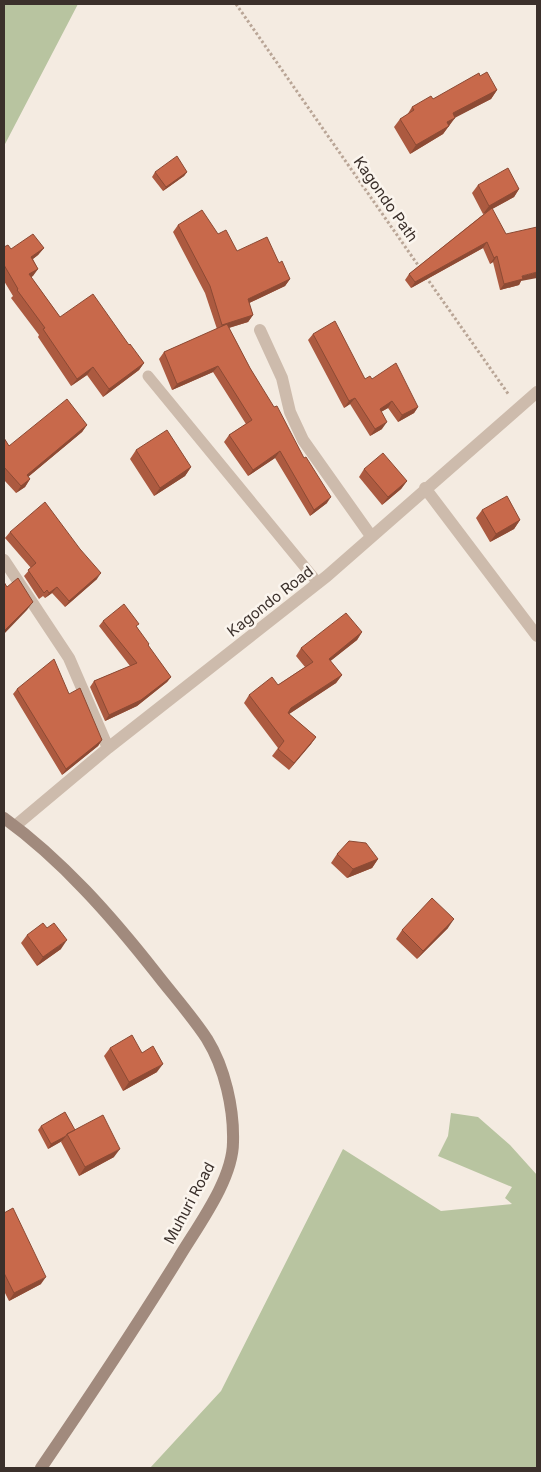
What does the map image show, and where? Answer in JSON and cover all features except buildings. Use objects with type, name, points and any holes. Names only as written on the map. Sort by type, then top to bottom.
[{"type":"main road","name":"Muhuri Road","points":[[4,818],[75,879],[142,955],[208,1040],[222,1071],[231,1109],[234,1143],[228,1168],[218,1192],[192,1237],[136,1326],[42,1468]]},
{"type":"street","points":[[260,330],[282,378],[290,412],[303,440],[371,536]]},
{"type":"street","name":"Kagondo Road","points":[[15,826],[108,748],[318,583],[537,392]]},
{"type":"street","points":[[425,488],[537,636]]},
{"type":"street","points":[[4,560],[69,658],[108,748]]},
{"type":"lane","points":[[148,376],[318,583]]},
{"type":"path","name":"Kagondo Path","points":[[236,4],[518,408]]},
{"type":"green space","points":[[4,4],[78,4],[4,146]]},
{"type":"green space","points":[[451,1113],[478,1117],[510,1145],[537,1175],[537,1468],[150,1468],[221,1391],[343,1149],[441,1211],[512,1204],[505,1198],[512,1187],[438,1156],[448,1136]]}]
